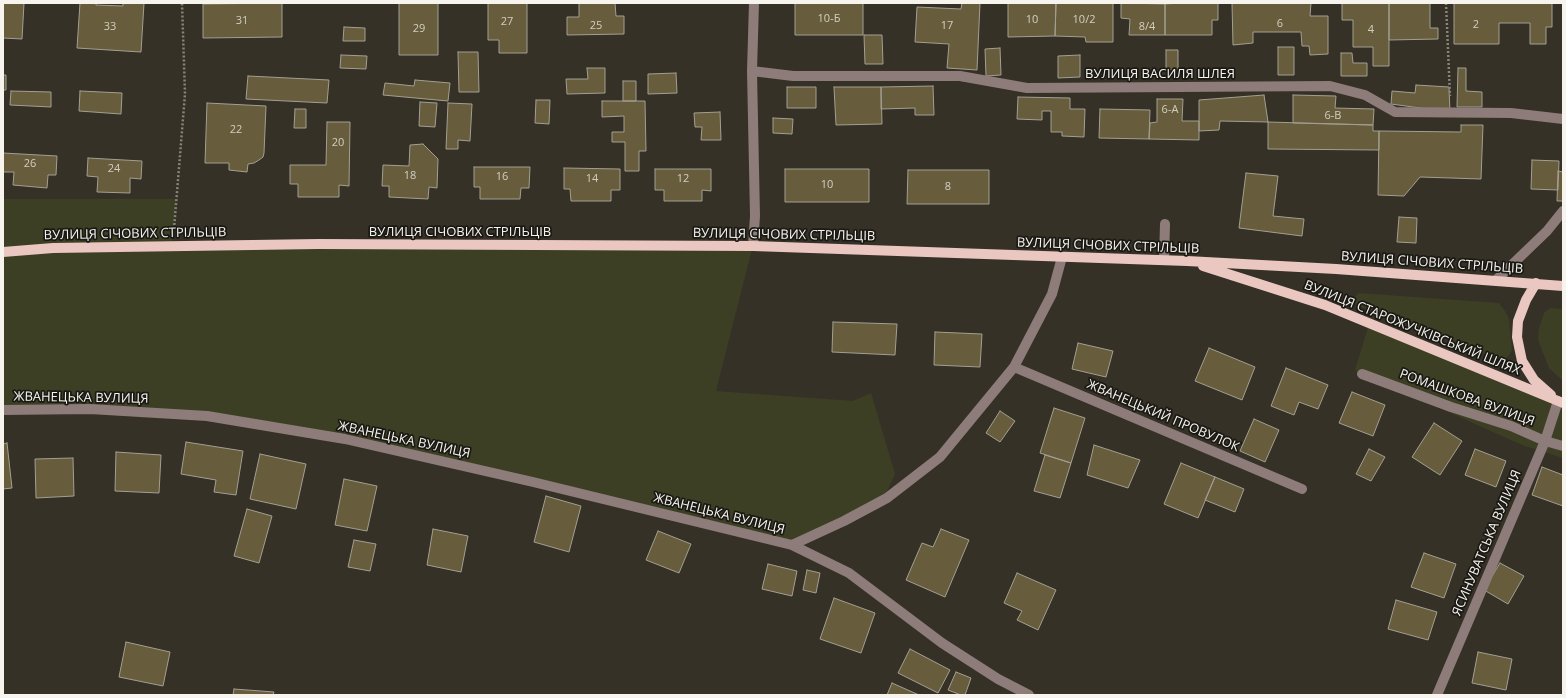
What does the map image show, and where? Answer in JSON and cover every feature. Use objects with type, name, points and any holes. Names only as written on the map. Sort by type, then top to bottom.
[{"type":"main road","name":"ВУЛИЦЯ СІЧОВИХ СТРІЛЬЦІВ","points":[[3,252],[53,248],[342,244],[753,246],[1062,258],[1187,261],[1496,280],[1563,286]]},
{"type":"main road","name":"ВУЛИЦЯ СТАРОЖУЧКІВСЬКИЙ ШЛЯХ","points":[[1187,261],[1325,305],[1560,402]]},
{"type":"main road","name":"ВУЛИЦЯ СТАРОЖУЧКІВСЬКИЙ ШЛЯХ","points":[[1536,283],[1526,300],[1518,321],[1517,337],[1522,362],[1534,380],[1560,402]]},
{"type":"street","points":[[753,246],[755,216],[752,71],[754,3]]},
{"type":"street","name":"ВУЛИЦЯ ВАСИЛЯ ШЛЕЯ","points":[[752,71],[792,76],[960,76],[1027,88],[1330,86],[1365,95],[1395,112],[1511,113],[1563,119]]},
{"type":"street","points":[[1496,280],[1547,231],[1563,211]]},
{"type":"street","points":[[1164,260],[1165,224]]},
{"type":"street","name":"ЖВАНЕЦЬКА ВУЛИЦЯ","points":[[792,545],[844,521],[887,498],[940,457],[1014,367],[1052,294],[1062,258]]},
{"type":"street","name":"ЖВАНЕЦЬКИЙ ПРОВУЛОК","points":[[1014,367],[1302,489]]},
{"type":"street","name":"РОМАШКОВА ВУЛИЦЯ","points":[[1362,374],[1451,407],[1511,426],[1545,441],[1563,446]]},
{"type":"street","name":"ЯСИНУВАТСЬКА ВУЛИЦЯ","points":[[1437,695],[1479,593],[1545,441],[1560,402]]},
{"type":"street","name":"ЖВАНЕЦЬКА ВУЛИЦЯ","points":[[3,410],[90,409],[208,416],[345,439],[533,482],[792,545],[849,573],[942,643],[998,679],[1029,695]]},
{"type":"path","points":[[173,246],[185,94],[182,3]]},
{"type":"path","points":[[1446,3],[1450,112]]},
{"type":"green space","points":[[3,199],[176,199],[172,245],[753,245],[716,391],[853,401],[871,393],[895,474],[885,496],[791,544],[534,481],[207,414],[3,409]]},
{"type":"green space","points":[[1358,293],[1499,303],[1509,319],[1512,351],[1503,361],[1356,305],[1353,299]]},
{"type":"green space","points":[[1550,308],[1563,309],[1563,381],[1549,368],[1538,340],[1539,328],[1544,313]]},
{"type":"green space","points":[[1369,324],[1563,405],[1563,458],[1522,445],[1355,370]]},
{"type":"building","points":[[3,3],[24,3],[22,39],[3,38]]},
{"type":"building","points":[[80,3],[123,6],[123,3],[144,3],[141,52],[77,48]]},
{"type":"building","points":[[282,3],[282,37],[203,38],[203,4]]},
{"type":"building","points":[[399,3],[438,3],[438,55],[399,55]]},
{"type":"building","points":[[488,3],[527,3],[527,53],[499,53],[499,40],[488,40]]},
{"type":"building","points":[[579,3],[615,3],[616,16],[624,16],[624,34],[567,35],[567,17],[579,17]]},
{"type":"building","points":[[795,3],[863,3],[863,35],[795,35]]},
{"type":"building","points":[[962,3],[980,3],[977,70],[947,68],[949,44],[915,42],[917,7],[961,9]]},
{"type":"building","points":[[1008,3],[1056,3],[1055,36],[1008,37]]},
{"type":"building","points":[[1056,3],[1113,3],[1113,42],[1086,42],[1085,37],[1055,36]]},
{"type":"building","points":[[1121,3],[1165,4],[1165,35],[1129,35],[1130,19],[1121,18]]},
{"type":"building","points":[[1218,3],[1218,20],[1212,20],[1212,35],[1165,35],[1165,4]]},
{"type":"building","points":[[1232,3],[1311,3],[1310,16],[1328,16],[1328,54],[1310,55],[1309,46],[1302,46],[1301,32],[1253,32],[1253,43],[1233,45]]},
{"type":"building","points":[[1342,3],[1389,3],[1389,66],[1373,66],[1373,47],[1353,47],[1353,20],[1342,20]]},
{"type":"building","points":[[1389,3],[1430,3],[1430,28],[1438,28],[1438,39],[1389,40]]},
{"type":"building","points":[[1454,3],[1552,3],[1552,27],[1546,27],[1546,44],[1530,44],[1530,23],[1499,23],[1499,44],[1454,44]]},
{"type":"building","points":[[344,27],[365,28],[365,41],[343,41]]},
{"type":"building","points":[[864,35],[882,35],[883,64],[865,64]]},
{"type":"building","points":[[1278,47],[1294,47],[1294,75],[1278,75]]},
{"type":"building","points":[[1000,48],[1001,75],[986,76],[985,49]]},
{"type":"building","points":[[1166,50],[1178,50],[1178,69],[1166,70]]},
{"type":"building","points":[[458,52],[478,52],[479,92],[459,92]]},
{"type":"building","points":[[1341,53],[1352,53],[1353,63],[1367,63],[1367,76],[1341,76]]},
{"type":"building","points":[[341,55],[367,56],[366,69],[340,68]]},
{"type":"building","points":[[1080,55],[1080,77],[1058,78],[1058,56]]},
{"type":"building","points":[[587,68],[605,68],[605,93],[567,94],[566,79],[588,79]]},
{"type":"building","points":[[1458,68],[1466,68],[1466,91],[1482,92],[1482,107],[1457,107]]},
{"type":"building","points":[[676,73],[677,93],[648,94],[648,74]]},
{"type":"building","points":[[3,75],[6,75],[6,90],[3,90]]},
{"type":"building","points":[[248,76],[329,80],[327,103],[246,99]]},
{"type":"building","points":[[415,80],[450,83],[448,101],[383,95],[385,83],[414,86]]},
{"type":"building","points":[[623,81],[636,81],[636,101],[623,101]]},
{"type":"building","points":[[1416,85],[1449,87],[1450,112],[1391,104],[1392,91],[1415,93]]},
{"type":"building","points":[[933,86],[934,115],[915,115],[915,108],[881,109],[881,87]]},
{"type":"building","points":[[787,87],[816,87],[816,108],[787,108]]},
{"type":"building","points":[[834,87],[881,87],[882,124],[836,125]]},
{"type":"building","points":[[11,91],[51,92],[51,107],[10,105]]},
{"type":"building","points":[[80,91],[122,93],[121,114],[79,111]]},
{"type":"building","points":[[1264,95],[1268,122],[1220,121],[1219,130],[1199,131],[1199,100]]},
{"type":"building","points":[[1293,95],[1336,96],[1335,108],[1374,109],[1373,125],[1293,123]]},
{"type":"building","points":[[1018,97],[1070,98],[1070,109],[1085,109],[1084,137],[1062,136],[1062,132],[1051,132],[1051,111],[1042,111],[1042,120],[1017,119]]},
{"type":"building","points":[[1157,99],[1183,99],[1182,121],[1199,121],[1199,140],[1149,139],[1150,123],[1157,122]]},
{"type":"building","points":[[536,100],[550,100],[549,124],[535,123]]},
{"type":"building","points":[[602,101],[645,101],[646,151],[639,151],[639,171],[625,171],[625,142],[612,142],[612,132],[624,132],[624,116],[602,117]]},
{"type":"building","points":[[420,102],[437,103],[435,127],[419,126]]},
{"type":"building","points":[[207,103],[266,106],[263,157],[254,163],[248,164],[247,172],[229,170],[229,163],[205,163]]},
{"type":"building","points":[[448,103],[472,104],[470,141],[458,140],[458,149],[446,149]]},
{"type":"building","points":[[295,109],[306,109],[306,128],[294,128]]},
{"type":"building","points":[[1100,109],[1150,110],[1149,139],[1099,138]]},
{"type":"building","points":[[720,112],[721,140],[701,140],[702,127],[695,127],[694,113]]},
{"type":"building","points":[[773,118],[793,119],[792,134],[773,133]]},
{"type":"building","points":[[327,122],[350,122],[349,186],[339,185],[339,197],[298,197],[298,184],[290,184],[290,165],[326,165]]},
{"type":"building","points":[[1268,122],[1373,125],[1373,131],[1379,131],[1379,150],[1268,149]]},
{"type":"building","points":[[1461,125],[1483,125],[1481,179],[1420,177],[1404,196],[1378,195],[1379,131],[1461,132]]},
{"type":"building","points":[[423,144],[438,159],[437,188],[429,187],[428,199],[389,197],[389,186],[382,186],[383,165],[409,166],[410,145]]},
{"type":"building","points":[[3,153],[57,156],[56,175],[48,175],[47,188],[13,185],[14,172],[3,172]]},
{"type":"building","points":[[88,158],[142,161],[141,179],[130,178],[130,193],[97,192],[98,177],[87,176]]},
{"type":"building","points":[[1532,160],[1559,161],[1558,190],[1531,189]]},
{"type":"building","points":[[474,167],[530,167],[529,188],[521,188],[520,199],[480,199],[480,187],[474,187]]},
{"type":"building","points":[[564,168],[620,169],[620,190],[611,190],[611,201],[571,201],[570,189],[564,189]]},
{"type":"building","points":[[655,169],[711,169],[711,191],[702,190],[702,201],[664,201],[664,190],[655,190]]},
{"type":"building","points":[[785,169],[869,169],[869,202],[785,202]]},
{"type":"building","points":[[908,170],[989,170],[989,204],[907,204]]},
{"type":"building","points":[[1558,171],[1563,172],[1563,201],[1557,201]]},
{"type":"building","points":[[1246,173],[1278,176],[1273,216],[1304,219],[1302,236],[1239,228]]},
{"type":"building","points":[[1399,217],[1417,218],[1416,243],[1397,242]]},
{"type":"building","points":[[833,322],[897,324],[895,355],[832,352]]},
{"type":"building","points":[[935,332],[982,334],[980,367],[934,365]]},
{"type":"building","points":[[1078,343],[1113,351],[1106,377],[1072,369]]},
{"type":"building","points":[[1209,348],[1255,367],[1242,400],[1195,381]]},
{"type":"building","points":[[1286,368],[1328,385],[1318,409],[1299,402],[1294,415],[1271,406]]},
{"type":"building","points":[[1352,392],[1385,405],[1373,436],[1339,423]]},
{"type":"building","points":[[1054,408],[1085,418],[1071,463],[1040,453]]},
{"type":"building","points":[[1000,411],[1015,421],[1000,442],[986,433]]},
{"type":"building","points":[[1254,419],[1279,430],[1265,462],[1240,451]]},
{"type":"building","points":[[1434,423],[1462,441],[1440,475],[1412,457]]},
{"type":"building","points":[[186,442],[243,451],[236,495],[214,492],[216,480],[181,474]]},
{"type":"building","points":[[7,443],[12,488],[3,489],[3,444]]},
{"type":"building","points":[[1094,445],[1140,460],[1128,488],[1087,475]]},
{"type":"building","points":[[1369,449],[1385,457],[1371,481],[1356,474]]},
{"type":"building","points":[[1475,449],[1506,461],[1496,487],[1465,475]]},
{"type":"building","points":[[116,452],[161,455],[159,493],[115,491]]},
{"type":"building","points":[[260,454],[306,464],[296,509],[250,499]]},
{"type":"building","points":[[1045,455],[1071,463],[1060,498],[1034,491]]},
{"type":"building","points":[[73,458],[74,496],[36,498],[35,459]]},
{"type":"building","points":[[1181,463],[1215,477],[1198,518],[1164,504]]},
{"type":"building","points":[[1542,467],[1563,475],[1563,506],[1532,495]]},
{"type":"building","points":[[1215,477],[1244,489],[1235,512],[1205,500]]},
{"type":"building","points":[[344,479],[377,486],[367,531],[335,525]]},
{"type":"building","points":[[546,496],[581,506],[569,552],[534,542]]},
{"type":"building","points":[[247,509],[272,516],[259,563],[234,556]]},
{"type":"building","points":[[433,529],[468,536],[461,572],[427,565]]},
{"type":"building","points":[[941,529],[969,540],[945,597],[906,580],[922,543],[933,547]]},
{"type":"building","points":[[658,531],[691,544],[679,573],[646,560]]},
{"type":"building","points":[[354,540],[376,544],[370,571],[348,567]]},
{"type":"building","points":[[1424,553],[1456,564],[1444,598],[1411,587]]},
{"type":"building","points":[[1500,563],[1524,576],[1508,604],[1484,590]]},
{"type":"building","points":[[768,564],[797,571],[792,596],[762,589]]},
{"type":"building","points":[[807,570],[820,573],[816,593],[803,590]]},
{"type":"building","points":[[1017,573],[1056,590],[1038,630],[1017,620],[1022,611],[1004,603]]},
{"type":"building","points":[[834,598],[875,613],[861,653],[820,639]]},
{"type":"building","points":[[1396,600],[1437,612],[1428,640],[1388,629]]},
{"type":"building","points":[[126,642],[170,652],[163,686],[119,677]]},
{"type":"building","points":[[910,649],[950,670],[938,693],[898,673]]},
{"type":"building","points":[[1478,652],[1512,659],[1506,690],[1472,683]]},
{"type":"building","points":[[956,672],[971,678],[965,695],[948,690]]},
{"type":"building","points":[[892,683],[919,695],[887,695]]},
{"type":"building","points":[[234,689],[274,692],[273,695],[233,695]]}]
